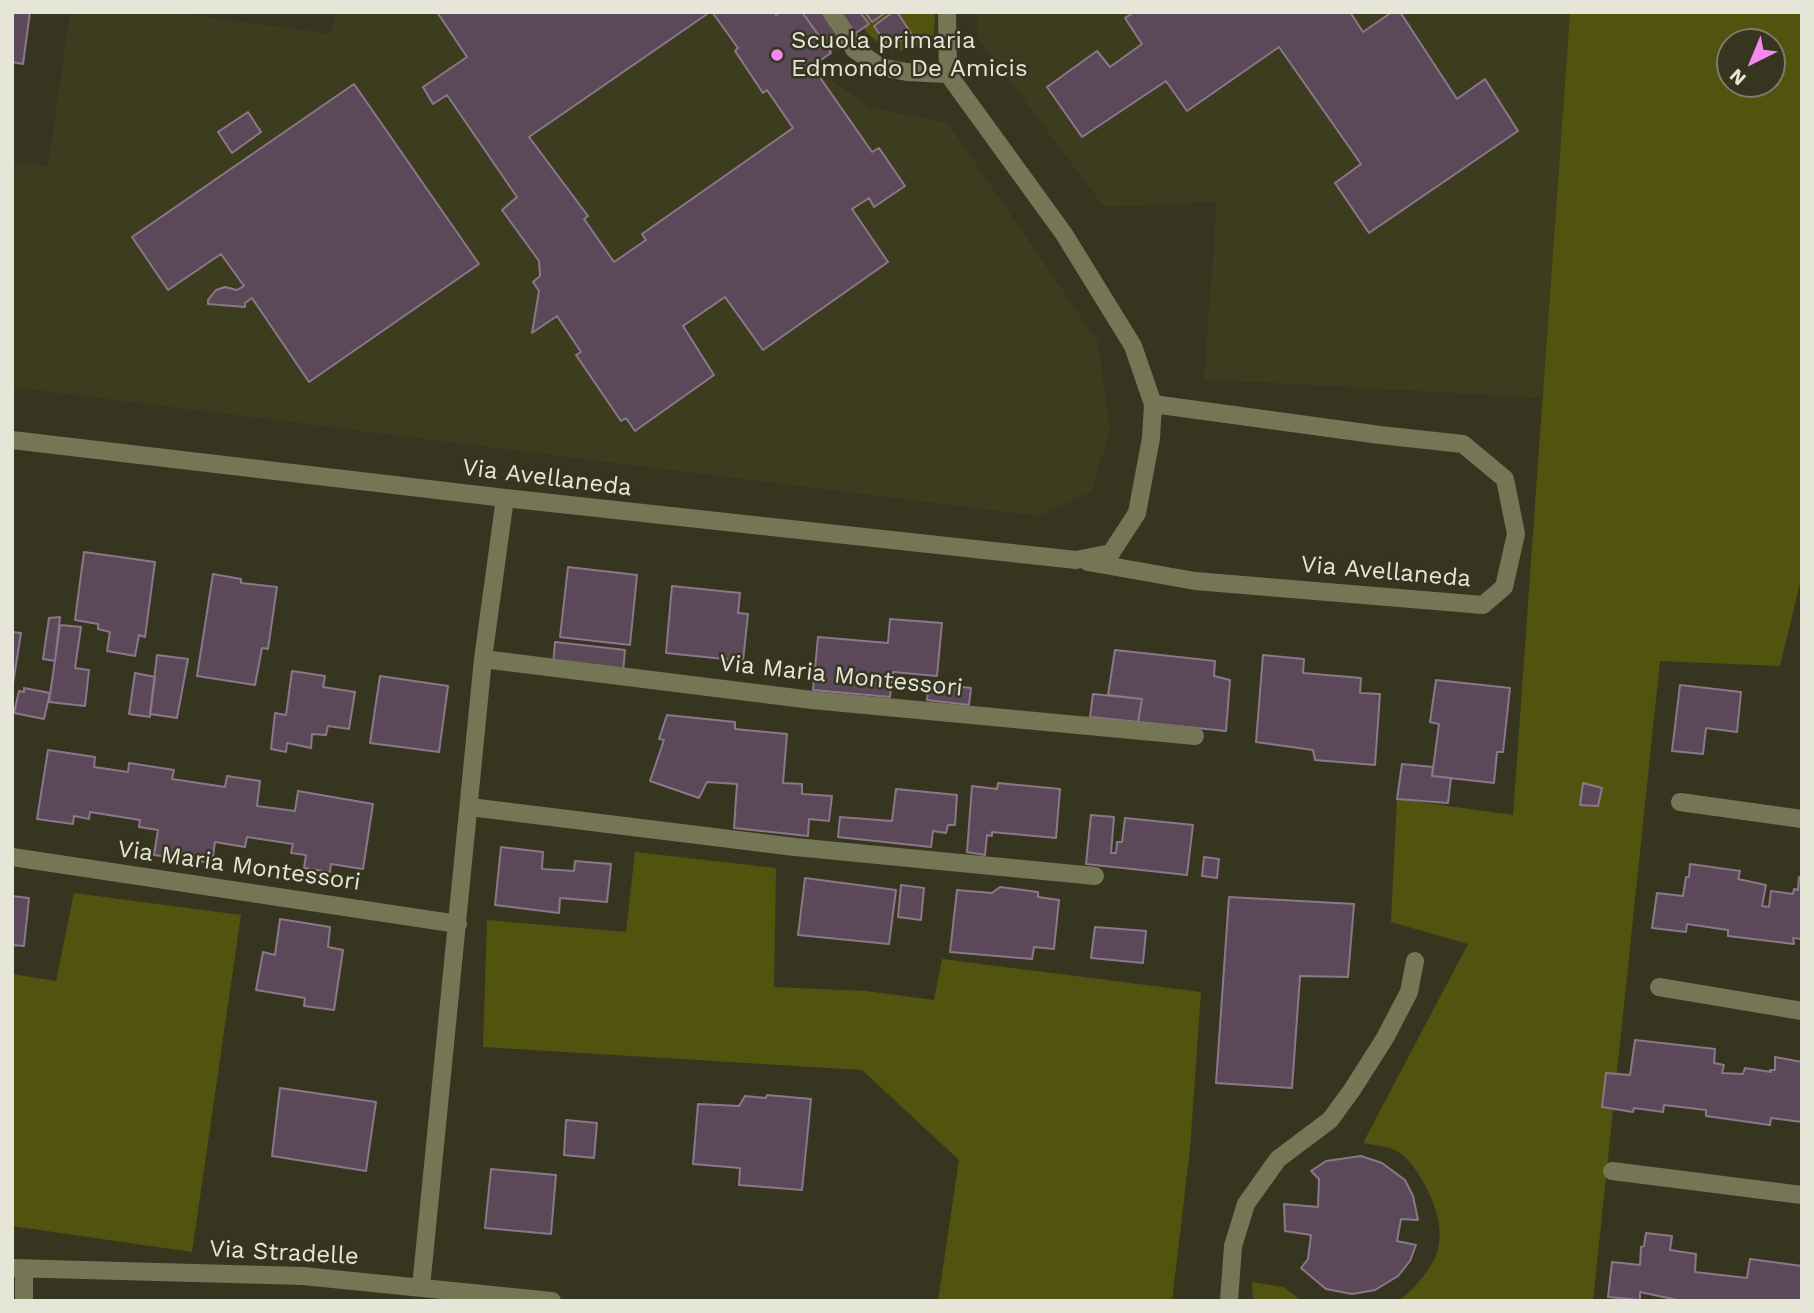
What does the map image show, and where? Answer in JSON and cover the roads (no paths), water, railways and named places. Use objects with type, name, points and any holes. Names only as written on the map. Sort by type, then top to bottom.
[{"type":"street","points":[[831,12],[854,49],[880,67],[907,72],[948,74],[947,12]]},
{"type":"street","name":"Via Avellaneda","points":[[948,74],[1071,245],[1133,346],[1153,404],[1151,438],[1137,513],[1111,553],[1076,559]]},
{"type":"street","name":"Via Avellaneda","points":[[12,440],[505,498],[1076,559],[1195,581],[1483,605],[1504,587],[1516,534],[1505,478],[1463,444],[1153,404]]},
{"type":"street","points":[[421,1287],[483,659],[505,498]]},
{"type":"street","name":"Via Maria Montessori","points":[[483,659],[812,700],[1195,736]]},
{"type":"street","points":[[1680,802],[1802,819]]},
{"type":"street","points":[[470,807],[795,847],[1095,876]]},
{"type":"street","name":"Via Maria Montessori","points":[[12,857],[458,924]]},
{"type":"street","points":[[1229,1301],[1233,1246],[1246,1204],[1278,1159],[1330,1120],[1352,1090],[1385,1038],[1409,992],[1415,961]]},
{"type":"street","points":[[1659,987],[1802,1011]]},
{"type":"street","points":[[1612,1171],[1802,1195]]},
{"type":"street","points":[[18,1268],[24,1301]]},
{"type":"street","name":"Via Stradelle","points":[[18,1268],[303,1276],[552,1301]]},
{"type":"place","name":"Scuola primaria Edmondo De Amicis","points":[[777,55]]}]
